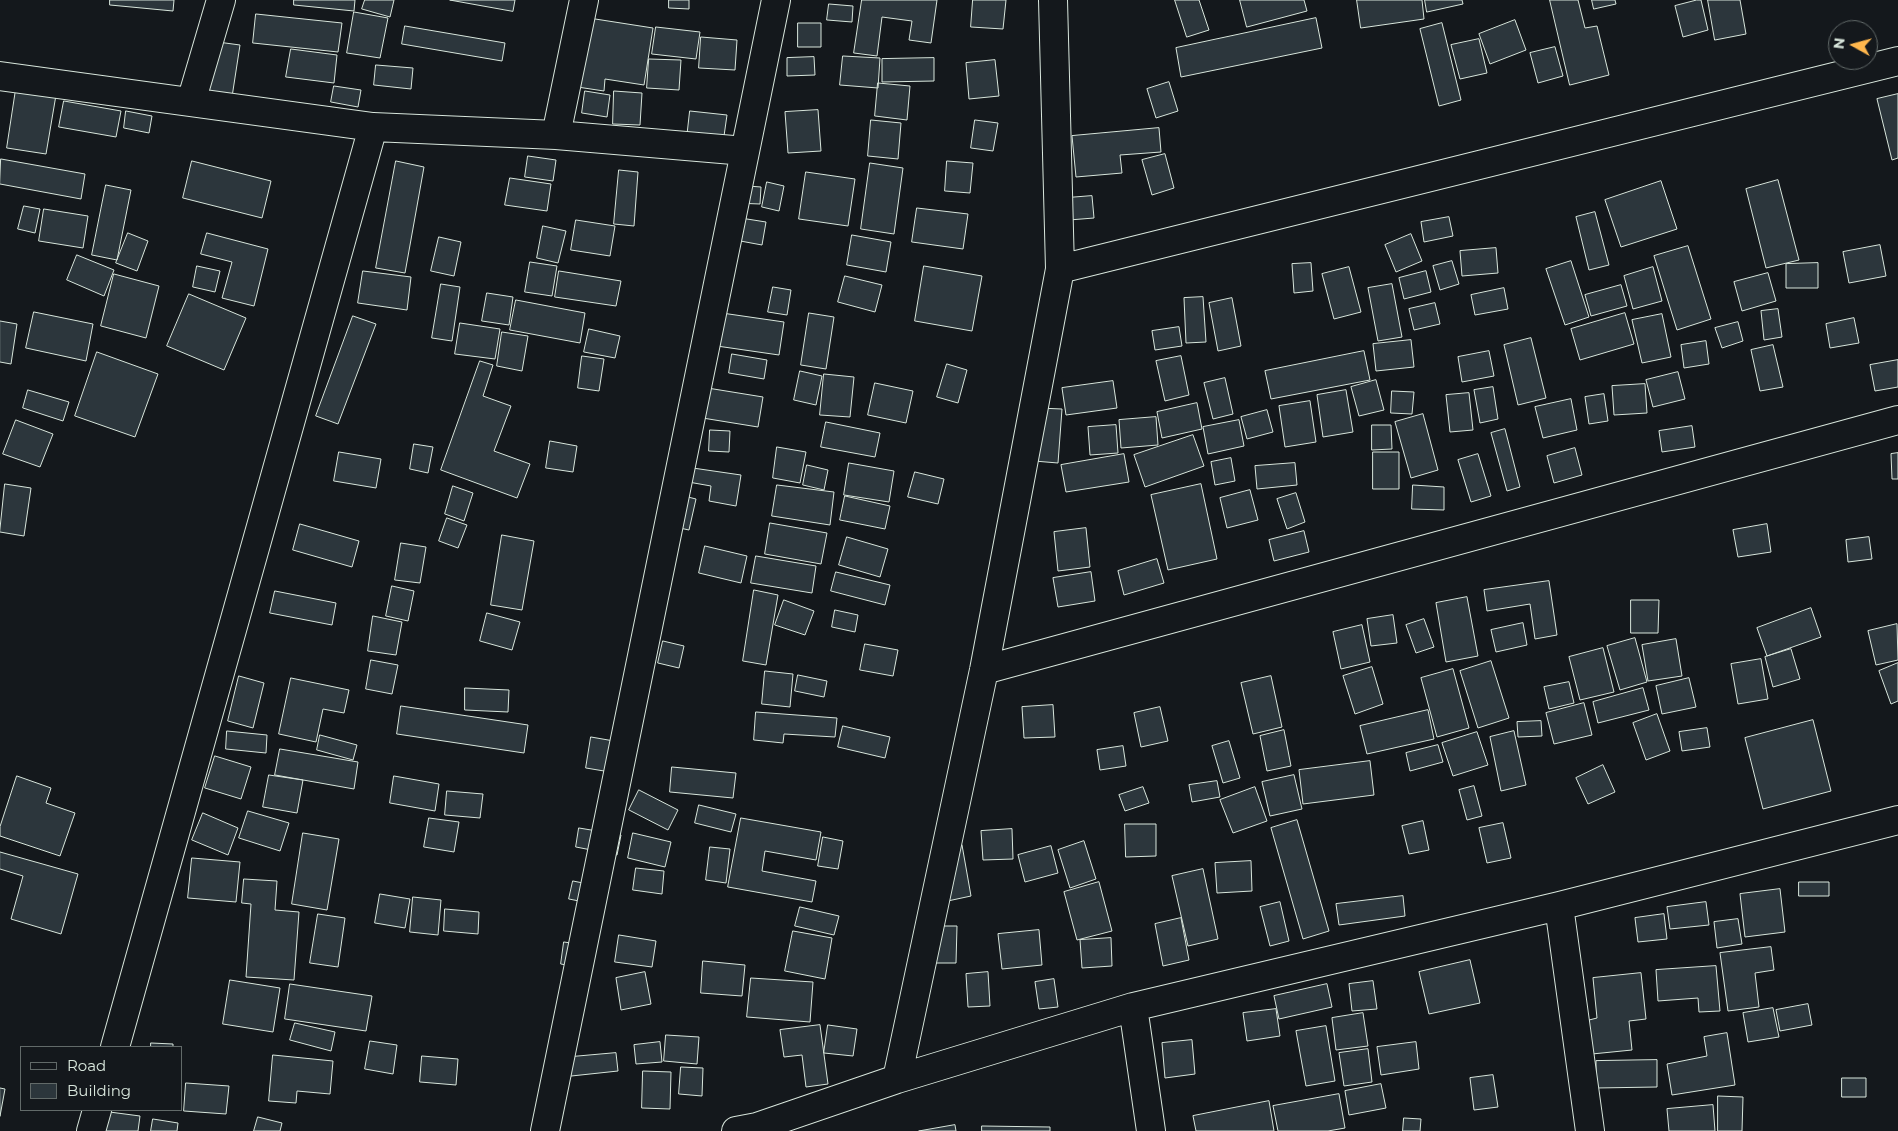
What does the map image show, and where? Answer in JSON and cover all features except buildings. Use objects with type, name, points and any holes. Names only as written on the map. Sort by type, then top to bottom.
[{"type":"street","points":[[191,102],[221,0]]},
{"type":"street","points":[[556,135],[584,0]]},
{"type":"street","points":[[545,1131],[776,0]]},
{"type":"street","points":[[897,1079],[984,670],[1060,269],[1053,0]]},
{"type":"street","points":[[1060,269],[1898,61]]},
{"type":"street","points":[[0,76],[372,127],[556,135],[744,151]]},
{"type":"street","points":[[115,1046],[372,127]]},
{"type":"street","points":[[984,670],[1898,420]]},
{"type":"street","points":[[750,1130],[897,1079],[1133,1007],[1559,906],[1898,820]]},
{"type":"street","points":[[1559,906],[1590,1131]]},
{"type":"street","points":[[1133,1007],[1152,1131]]},
{"type":"street","points":[[91,1131],[97,1111]]}]
